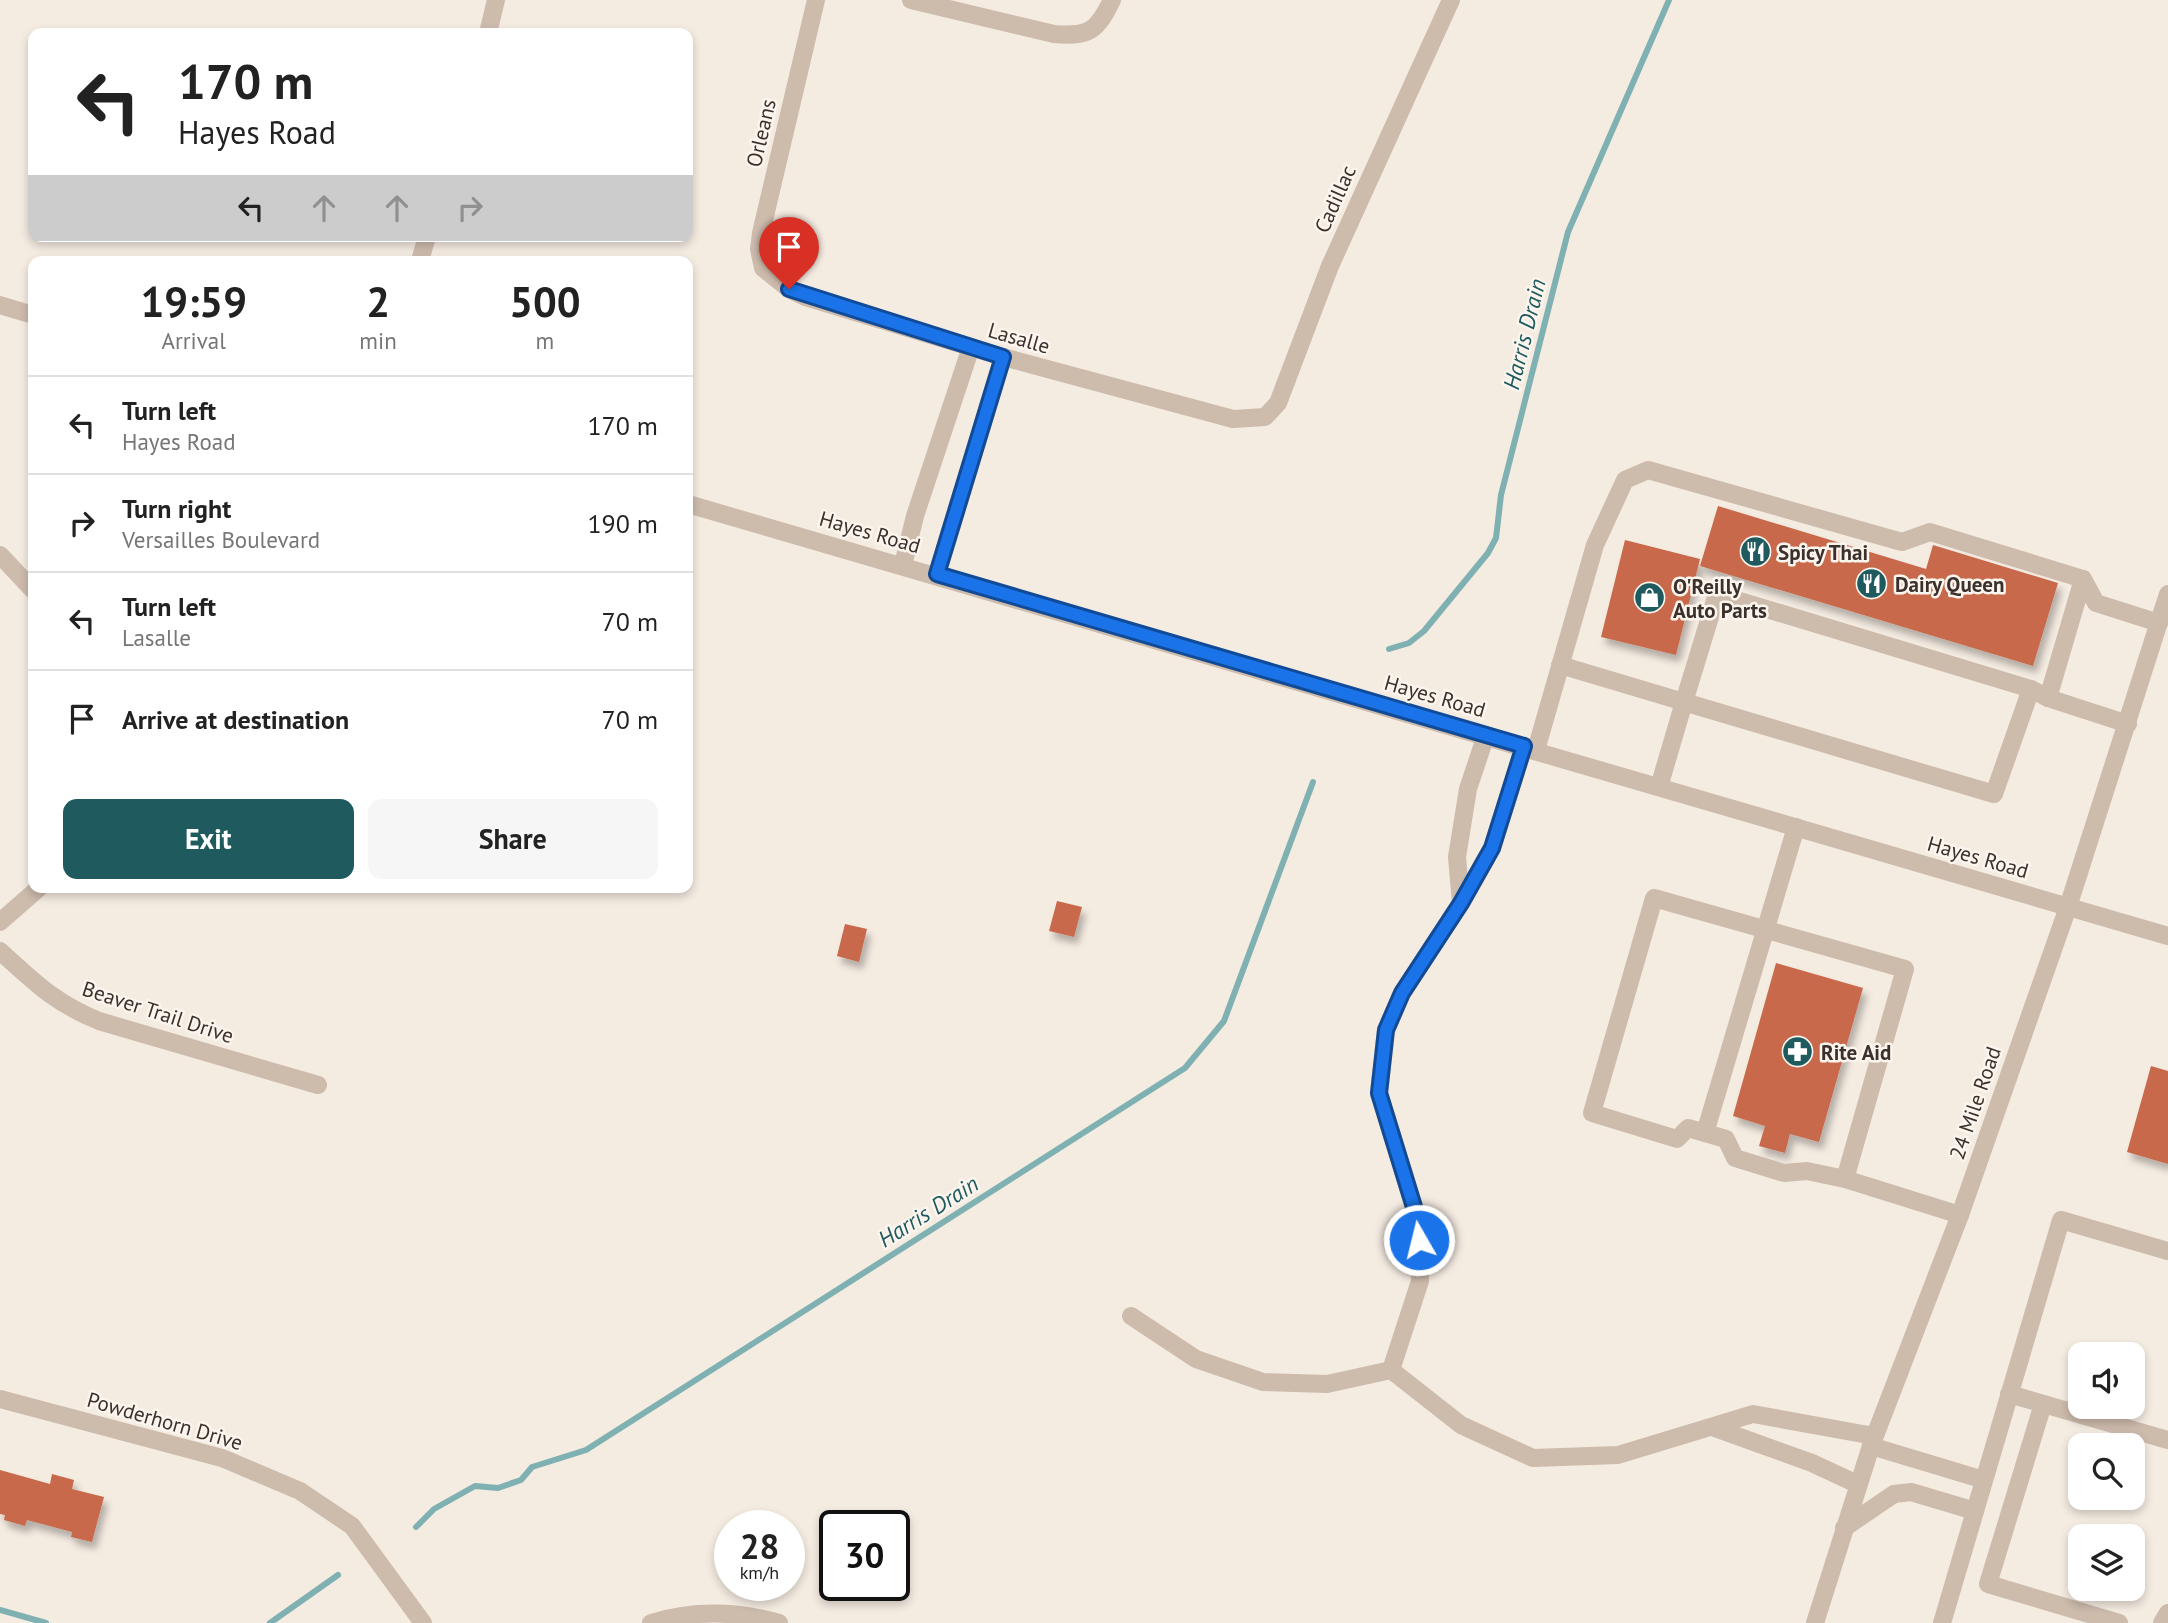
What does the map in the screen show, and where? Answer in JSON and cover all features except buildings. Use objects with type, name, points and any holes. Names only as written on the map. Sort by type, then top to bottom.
[{"type":"street","points":[[489,28],[496,0]]},
{"type":"street","name":"Orleans","points":[[768,275],[759,260],[761,233],[816,0]]},
{"type":"street","points":[[911,0],[1054,34],[1076,36],[1098,25],[1112,0]]},
{"type":"street","name":"Cadillac","points":[[1265,417],[1278,403],[1289,380],[1330,266],[1451,0]]},
{"type":"street","name":"Lasalle","points":[[768,275],[805,297],[1003,357],[1216,416],[1233,419],[1265,417]]},
{"type":"street","points":[[0,305],[28,313]]},
{"type":"street","points":[[903,565],[915,516],[971,347]]},
{"type":"street","points":[[937,574],[1003,357]]},
{"type":"street","points":[[1391,1370],[1420,1281],[1418,1220],[1379,1093],[1386,1030],[1402,993],[1461,903],[1492,848],[1560,666],[1600,534],[1625,480],[1648,470],[1902,542],[1930,532],[2083,579],[2096,603],[2159,623]]},
{"type":"street","name":"Hayes Road","points":[[693,505],[937,574],[2168,936]]},
{"type":"street","points":[[0,555],[28,585]]},
{"type":"street","points":[[2048,698],[2083,579]]},
{"type":"street","points":[[1658,787],[1717,594],[2031,689],[2048,698],[2127,724]]},
{"type":"street","name":"24 Mile Road","points":[[1815,1623],[1872,1441],[1960,1215],[2068,907],[2168,594]]},
{"type":"street","points":[[1560,666],[1994,794],[2031,689]]},
{"type":"street","points":[[1461,903],[1457,857],[1468,789],[1486,735]]},
{"type":"street","points":[[1705,1133],[1796,827]]},
{"type":"street","points":[[0,922],[33,893]]},
{"type":"street","points":[[1845,1179],[1906,969],[1654,898],[1592,1113],[1677,1139],[1688,1128],[1726,1139],[1735,1158],[1784,1173],[1807,1171],[1845,1179],[1960,1215]]},
{"type":"street","name":"Beaver Trail Drive","points":[[0,951],[49,996],[75,1011],[318,1085]]},
{"type":"street","points":[[1942,1623],[2061,1220],[2168,1251]]},
{"type":"street","points":[[1131,1316],[1196,1359],[1263,1382],[1326,1384],[1391,1370]]},
{"type":"street","points":[[1391,1370],[1461,1425],[1534,1458],[1618,1455],[1715,1428],[1753,1414],[1872,1441],[1983,1480]]},
{"type":"street","points":[[2008,1394],[2168,1440]]},
{"type":"street","name":"Powderhorn Drive","points":[[0,1399],[222,1458],[300,1491],[352,1526],[423,1623]]},
{"type":"street","points":[[1988,1584],[2043,1404]]},
{"type":"street","points":[[1715,1428],[1857,1484]]},
{"type":"street","points":[[1844,1528],[1894,1494],[1911,1492],[1975,1511]]},
{"type":"street","points":[[1956,1574],[2119,1623]]},
{"type":"street","points":[[651,1623],[699,1613],[760,1618],[779,1623]]},
{"type":"street","points":[[2162,1623],[2168,1613]]},
{"type":"waterway","name":"Harris Drain","points":[[1389,649],[1409,643],[1424,631],[1488,553],[1496,538],[1501,495],[1568,232],[1669,0]]},
{"type":"waterway","name":"Harris Drain","points":[[416,1527],[434,1509],[475,1486],[498,1488],[521,1480],[532,1467],[586,1450],[1185,1068],[1224,1021],[1313,782]]},
{"type":"waterway","name":"Harris Drain","points":[[270,1623],[338,1575]]},
{"type":"waterway","name":"Harris Drain","points":[[0,1610],[46,1623]]},
{"type":"place","name":"Spicy Thai","points":[[1755,552]]},
{"type":"place","name":"Dairy Queen","points":[[1872,584]]},
{"type":"place","name":"O'Reilly Auto Parts","points":[[1650,598]]},
{"type":"place","name":"Rite Aid","points":[[1798,1052]]},
{"type":"route","points":[[789,289],[805,297],[1003,357],[937,574],[1524,746],[1492,848],[1461,903],[1402,993],[1386,1030],[1379,1093],[1418,1220],[1419,1240]]}]
